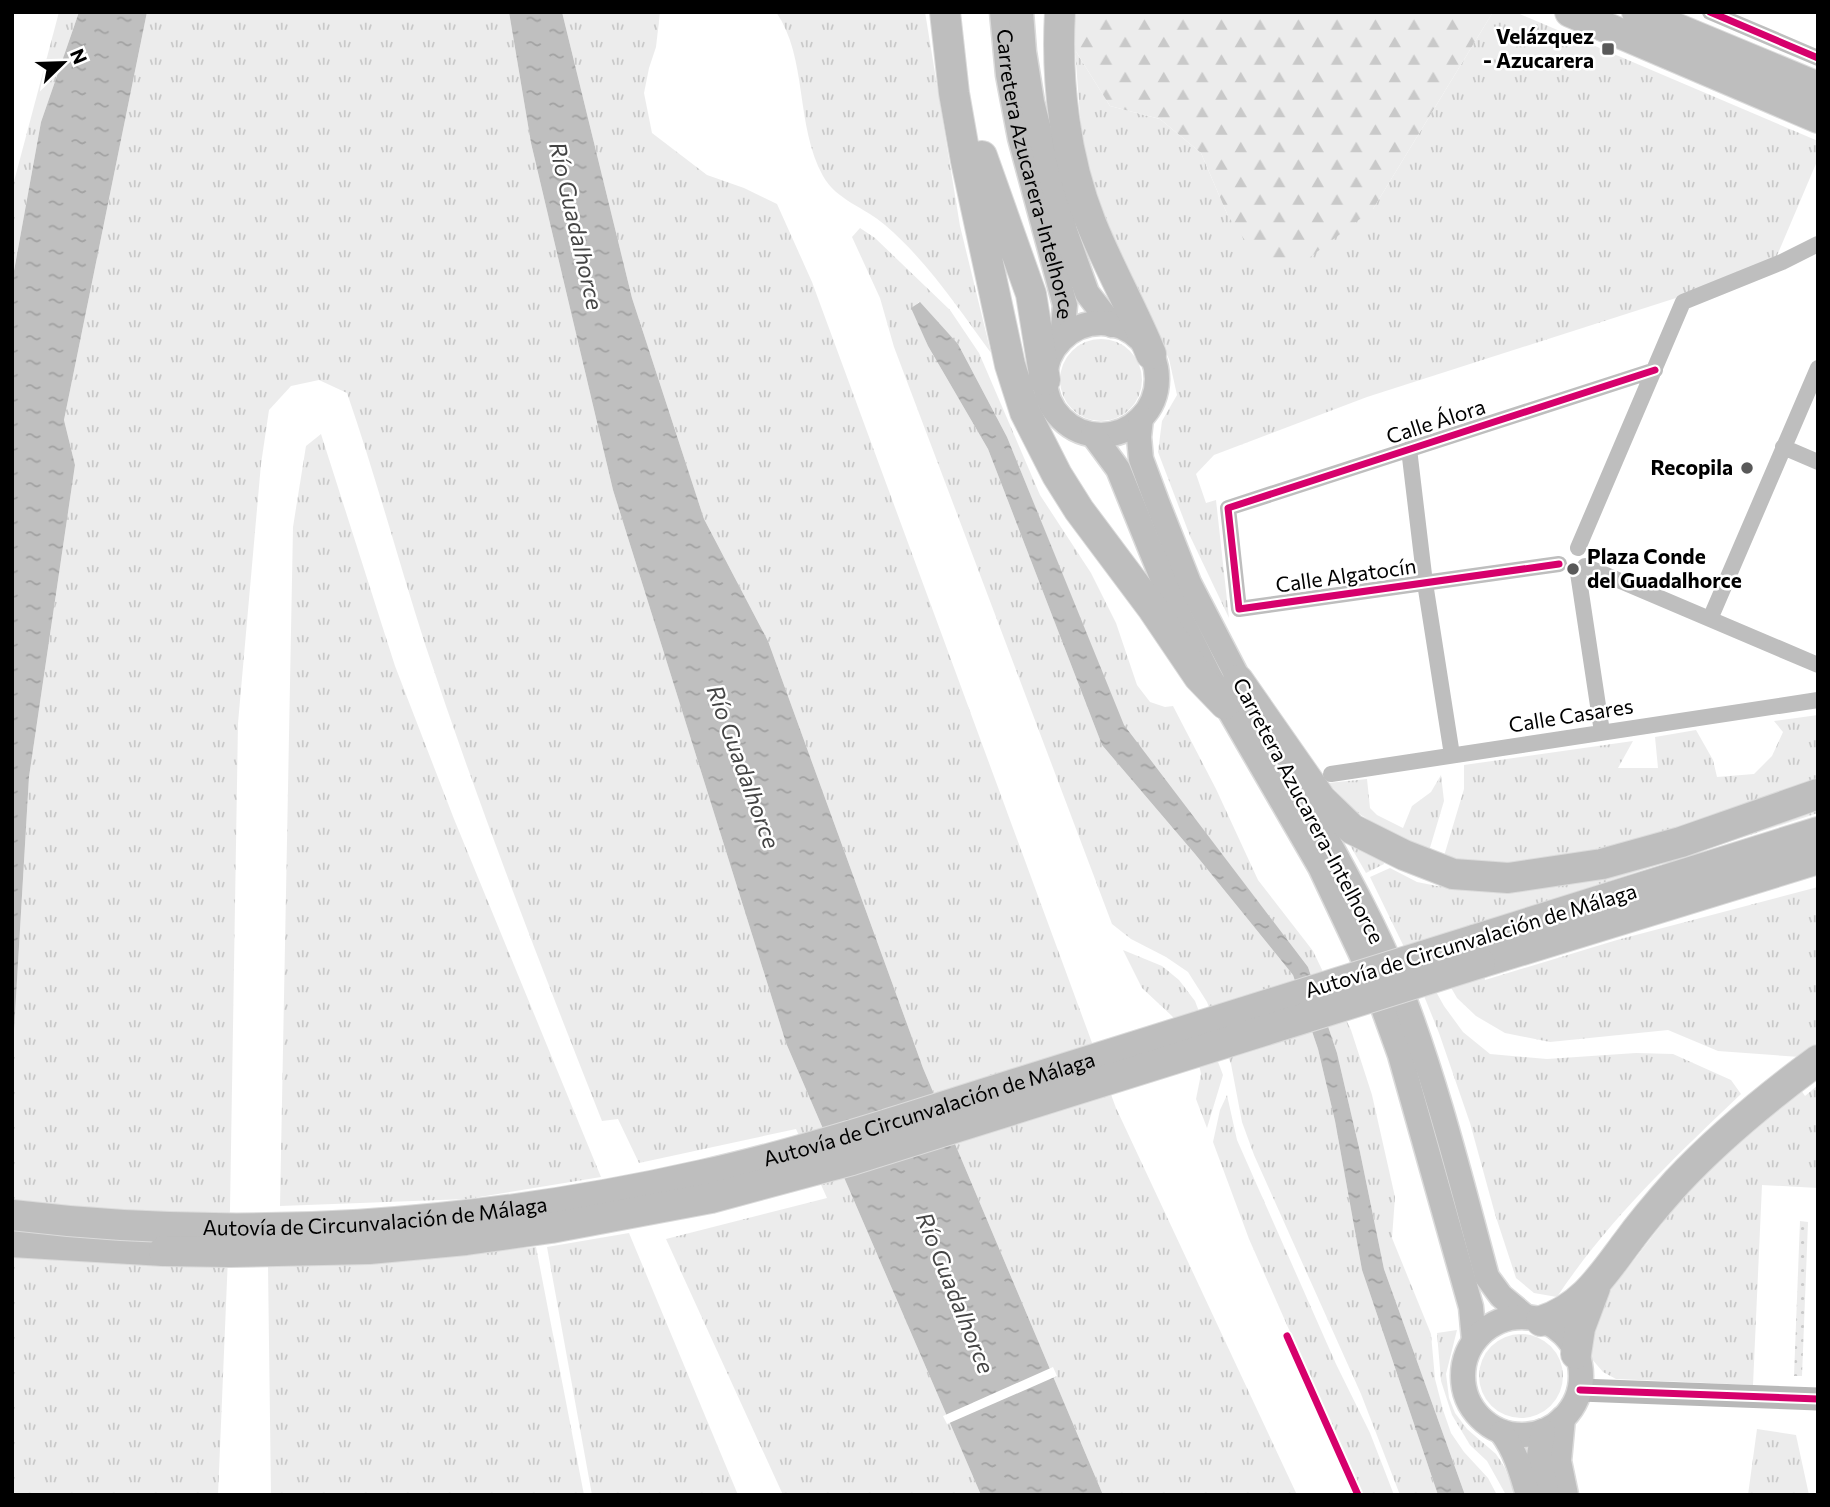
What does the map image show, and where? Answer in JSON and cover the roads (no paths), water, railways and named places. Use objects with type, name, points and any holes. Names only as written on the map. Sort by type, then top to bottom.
[{"type":"highway","points":[[1060,12],[1064,115],[1079,185],[1107,262],[1136,318],[1151,355]]},
{"type":"highway","points":[[1570,12],[1818,118]]},
{"type":"highway","points":[[1637,12],[1669,21],[1818,87]]},
{"type":"highway","points":[[945,14],[973,127],[1031,294],[1045,380]]},
{"type":"highway","points":[[945,14],[954,93],[966,160],[1007,352],[1025,412],[1057,475],[1079,510],[1160,619],[1199,677],[1231,692],[1321,799],[1352,829],[1404,855],[1453,874],[1508,877],[1602,864],[1681,842],[1818,794]]},
{"type":"highway","name":"Autovía de Circunvalación de Málaga","points":[[12,1242],[217,1252],[369,1249],[514,1233],[653,1210],[736,1192],[866,1156],[1477,952],[1818,832]]},
{"type":"highway","name":"Autovía de Circunvalación de Málaga","points":[[12,1215],[166,1227],[367,1224],[464,1216],[646,1187],[845,1138],[1477,952],[1818,859]]},
{"type":"highway","points":[[1533,1319],[1564,1313],[1597,1284],[1650,1212],[1678,1182],[1749,1114],[1818,1060]]},
{"type":"highway","points":[[1576,1354],[1580,1328],[1597,1284]]},
{"type":"main road","name":"Carretera Azucarera-Intelhorce","points":[[1002,12],[1007,75],[1020,138],[1065,305],[1062,338]]},
{"type":"main road","name":"Carretera Azucarera-Intelhorce","points":[[1021,12],[1032,102],[1065,231],[1087,293],[1112,325]]},
{"type":"main road","points":[[1087,325],[1112,325],[1143,342],[1151,355],[1157,375],[1156,387],[1153,401],[1141,418],[1127,429],[1106,435],[1093,435],[1075,429],[1059,417],[1049,401],[1045,380],[1052,351],[1062,338],[1087,325]]},
{"type":"main road","name":"Carretera Azucarera-Intelhorce","points":[[1141,418],[1141,460],[1231,692],[1320,867],[1382,1004],[1471,1307],[1474,1340]]},
{"type":"main road","name":"Carretera Azucarera-Intelhorce","points":[[1093,435],[1118,469],[1167,590],[1359,900],[1396,978],[1415,1027],[1487,1277],[1501,1296],[1533,1319]]},
{"type":"main road","points":[[1528,1495],[1511,1445],[1502,1433],[1479,1418],[1464,1393],[1463,1366],[1474,1340],[1488,1327],[1506,1319],[1533,1319],[1562,1334],[1576,1354],[1581,1372],[1580,1390],[1553,1425],[1539,1456],[1547,1495]]},
{"type":"main road","points":[[1502,1433],[1523,1436],[1553,1425]]},
{"type":"main road","points":[[1553,1425],[1559,1439],[1559,1461],[1566,1495]]},
{"type":"street","points":[[1710,12],[1818,58]]},
{"type":"street","points":[[1578,548],[1683,302],[1782,262],[1818,244]]},
{"type":"street","points":[[1710,619],[1818,368]]},
{"type":"street","name":"Calle Álora","points":[[1228,508],[1655,370]]},
{"type":"street","points":[[1783,447],[1818,462]]},
{"type":"street","points":[[1409,449],[1425,583],[1452,755]]},
{"type":"street","name":"Calle Algatocín","points":[[1228,508],[1239,609],[1559,564]]},
{"type":"street","points":[[1602,732],[1582,570],[1584,553],[1578,548],[1565,549],[1560,555],[1559,564],[1569,574],[1582,570],[1710,619],[1818,665]]},
{"type":"street","name":"Calle Casares","points":[[1331,774],[1818,700]]},
{"type":"street","points":[[1580,1390],[1818,1399]]},
{"type":"water","points":[[79,12],[147,12],[64,420],[75,465],[29,777],[12,1065],[12,282],[41,122]]},
{"type":"water","name":"Río Guadalhorce","points":[[509,12],[562,12],[632,298],[704,519],[768,641],[923,1068],[1103,1495],[981,1495],[786,1043],[613,490],[531,143]]},
{"type":"water","points":[[920,302],[958,344],[1007,437],[1124,725],[1308,967],[1337,1053],[1384,1269],[1465,1495],[1438,1495],[1362,1270],[1335,1121],[1318,1049],[1293,975],[1102,745],[988,449],[928,346],[911,308]]},
{"type":"place","name":"Velázquez - Azucarera","points":[[1608,49]]},
{"type":"place","name":"Recopila","points":[[1747,468]]},
{"type":"place","name":"Plaza Conde del Guadalhorce","points":[[1573,569]]}]
